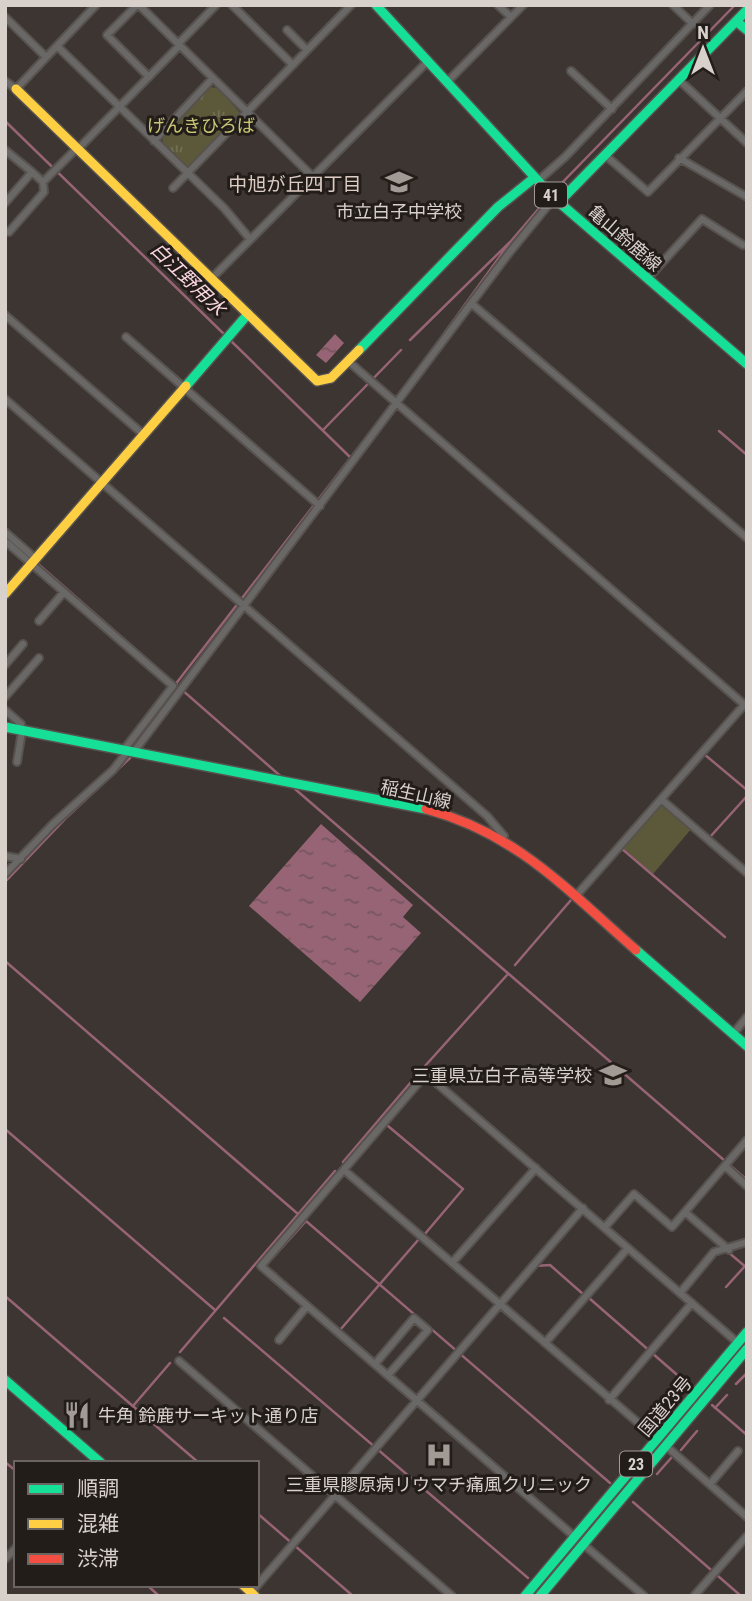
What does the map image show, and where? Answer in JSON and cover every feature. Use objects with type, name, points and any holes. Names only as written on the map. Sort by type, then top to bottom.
[{"type":"main road","name":"亀山鈴鹿線","points":[[376,5],[556,200],[747,364]]},
{"type":"main road","points":[[556,200],[605,155],[747,10]]},
{"type":"main road","points":[[736,21],[747,30]]},
{"type":"main road","points":[[16,89],[317,381],[328,380],[498,206],[537,179]]},
{"type":"main road","points":[[5,594],[248,314]]},
{"type":"main road","name":"稲生山線","points":[[5,727],[22,727],[128,752],[474,823],[508,841],[747,1046]]},
{"type":"main road","name":"国道23号","points":[[525,1596],[747,1332]]},
{"type":"main road","name":"国道23号","points":[[540,1596],[747,1349]]},
{"type":"main road","points":[[5,1380],[94,1461]]},
{"type":"street","points":[[5,81],[16,89],[96,5]]},
{"type":"street","points":[[149,77],[107,35],[138,5],[313,177]]},
{"type":"street","points":[[43,183],[149,77],[216,5]]},
{"type":"street","points":[[232,5],[293,65]]},
{"type":"street","points":[[173,188],[351,5]]},
{"type":"street","points":[[498,5],[511,17]]},
{"type":"street","points":[[447,82],[523,5]]},
{"type":"street","points":[[673,5],[692,24]]},
{"type":"street","points":[[537,179],[612,109],[710,5]]},
{"type":"street","points":[[5,17],[46,57]]},
{"type":"street","points":[[287,30],[307,50]]},
{"type":"street","points":[[57,46],[250,239]]},
{"type":"street","points":[[212,278],[428,61]]},
{"type":"street","points":[[571,71],[612,109]]},
{"type":"street","points":[[154,141],[213,78]]},
{"type":"street","points":[[679,80],[747,143]]},
{"type":"street","points":[[605,155],[648,192],[747,91]]},
{"type":"street","points":[[5,150],[43,183],[44,192],[9,232]]},
{"type":"street","points":[[680,158],[747,197]]},
{"type":"street","points":[[5,203],[32,172]]},
{"type":"street","points":[[5,874],[53,824],[113,770],[188,684],[395,403],[556,200]]},
{"type":"street","points":[[648,278],[702,219],[744,245]]},
{"type":"street","points":[[472,304],[747,538]]},
{"type":"street","points":[[5,315],[144,435]]},
{"type":"street","points":[[126,337],[319,506]]},
{"type":"street","points":[[348,361],[746,706],[575,897]]},
{"type":"street","points":[[5,399],[487,816],[508,841]]},
{"type":"street","points":[[5,532],[64,592],[173,686],[128,752]]},
{"type":"street","points":[[5,541],[33,562]]},
{"type":"street","points":[[39,621],[64,592]]},
{"type":"street","points":[[5,665],[23,644]]},
{"type":"street","points":[[5,697],[38,658]]},
{"type":"street","points":[[5,710],[22,727],[17,762]]},
{"type":"street","points":[[662,800],[747,873]]},
{"type":"street","points":[[5,856],[21,859]]},
{"type":"street","points":[[733,1034],[747,1017]]},
{"type":"street","points":[[641,1595],[261,1266],[426,1074],[738,1343]]},
{"type":"street","points":[[605,1227],[634,1194],[672,1227],[747,1140]]},
{"type":"street","points":[[724,1166],[747,1186]]},
{"type":"street","points":[[452,1263],[536,1168]]},
{"type":"street","points":[[344,1170],[657,1439]]},
{"type":"street","points":[[259,1581],[583,1209]]},
{"type":"street","points":[[685,1212],[729,1250]]},
{"type":"street","points":[[680,1293],[714,1252],[729,1250],[747,1242]]},
{"type":"street","points":[[545,1343],[628,1248]]},
{"type":"street","points":[[609,1400],[692,1303]]},
{"type":"street","points":[[279,1340],[307,1306]]},
{"type":"street","points":[[375,1364],[414,1318],[428,1330],[388,1375]]},
{"type":"street","points":[[179,1361],[442,1593],[452,1596]]},
{"type":"street","points":[[666,1446],[747,1517]]},
{"type":"street","points":[[710,1484],[738,1451]]},
{"type":"street","points":[[740,1510],[747,1502]]},
{"type":"street","points":[[694,1596],[747,1536]]},
{"type":"green space","name":"げんきひろば","points":[[210,87],[218,88],[241,114],[191,166],[186,166],[163,143],[162,136]]},
{"type":"green space","points":[[661,802],[692,828],[653,874],[622,847]]},
{"type":"water","points":[[335,334],[344,343],[326,363],[316,355]]},
{"type":"water","points":[[321,824],[413,905],[403,917],[421,933],[360,1002],[249,906]]},
{"type":"waterway","points":[[555,190],[735,5]]},
{"type":"waterway","name":"白江野用水","points":[[5,121],[226,336]]},
{"type":"waterway","points":[[443,335],[511,241],[547,199]]},
{"type":"waterway","points":[[410,340],[510,242]]},
{"type":"waterway","name":"白江野用水","points":[[230,340],[351,458]]},
{"type":"waterway","points":[[323,430],[401,350]]},
{"type":"waterway","points":[[133,747],[178,681],[372,430]]},
{"type":"waterway","points":[[719,431],[747,455]]},
{"type":"waterway","points":[[37,563],[285,780]]},
{"type":"waterway","points":[[704,754],[747,790]]},
{"type":"waterway","points":[[5,882],[67,817],[130,758]]},
{"type":"waterway","points":[[295,789],[747,1180]]},
{"type":"waterway","points":[[710,837],[747,796]]},
{"type":"waterway","points":[[621,848],[725,937]]},
{"type":"waterway","points":[[515,965],[571,900]]},
{"type":"waterway","points":[[5,961],[298,1214]]},
{"type":"waterway","points":[[425,1066],[507,975]]},
{"type":"waterway","points":[[343,1162],[417,1075]]},
{"type":"waterway","points":[[388,1126],[463,1189],[424,1235]]},
{"type":"waterway","points":[[5,1129],[215,1310]]},
{"type":"waterway","points":[[180,1352],[335,1171]]},
{"type":"waterway","points":[[268,1263],[306,1221],[610,1483]]},
{"type":"waterway","points":[[340,1330],[419,1239]]},
{"type":"waterway","points":[[728,1252],[747,1268]]},
{"type":"waterway","points":[[535,1266],[550,1265],[583,1294]]},
{"type":"waterway","points":[[726,1287],[745,1266]]},
{"type":"waterway","points":[[268,1268],[276,1274]]},
{"type":"waterway","points":[[280,1278],[293,1290]]},
{"type":"waterway","points":[[5,1296],[197,1461]]},
{"type":"waterway","points":[[589,1298],[691,1387]]},
{"type":"waterway","points":[[224,1318],[528,1578]]},
{"type":"waterway","points":[[133,1406],[170,1363]]},
{"type":"waterway","points":[[736,1384],[747,1373]]},
{"type":"waterway","points":[[715,1408],[727,1395]]},
{"type":"waterway","points":[[712,1405],[747,1435]]},
{"type":"waterway","points":[[681,1450],[697,1431]]},
{"type":"waterway","points":[[657,1474],[672,1457]]},
{"type":"waterway","points":[[5,1462],[14,1469]]},
{"type":"waterway","points":[[633,1502],[741,1596]]},
{"type":"waterway","points":[[259,1515],[353,1596]]},
{"type":"waterway","points":[[149,1587],[159,1596]]},
{"type":"traffic: fast","points":[[376,5],[554,198],[747,364]]},
{"type":"traffic: fast","points":[[559,202],[747,10]]},
{"type":"traffic: fast","points":[[736,21],[747,30]]},
{"type":"traffic: fast","points":[[359,350],[498,207],[534,178]]},
{"type":"traffic: fast","points":[[186,386],[248,314]]},
{"type":"traffic: fast","points":[[5,727],[426,809]]},
{"type":"traffic: fast","points":[[636,950],[747,1046]]},
{"type":"traffic: fast","points":[[525,1596],[747,1332]]},
{"type":"traffic: fast","points":[[540,1596],[747,1349]]},
{"type":"traffic: fast","points":[[5,1380],[99,1461]]},
{"type":"traffic: slow","points":[[16,89],[317,381],[331,378],[359,350]]},
{"type":"traffic: slow","points":[[5,594],[186,386]]},
{"type":"traffic: slow","points":[[245,1587],[255,1596]]},
{"type":"traffic: jam","points":[[426,809],[488,833],[515,849],[540,866],[636,950]]},
{"type":"place","name":"市立白子中学校","points":[[399,182]]},
{"type":"place","name":"三重県立白子高等学校","points":[[613,1075]]},
{"type":"place","name":"牛角 鈴鹿サーキット通り店","points":[[77,1415]]},
{"type":"place","name":"三重県膠原病リウマチ痛風クリニック","points":[[439,1455]]},
{"type":"district","name":"中旭が丘四丁目","points":[[295,184]]}]
